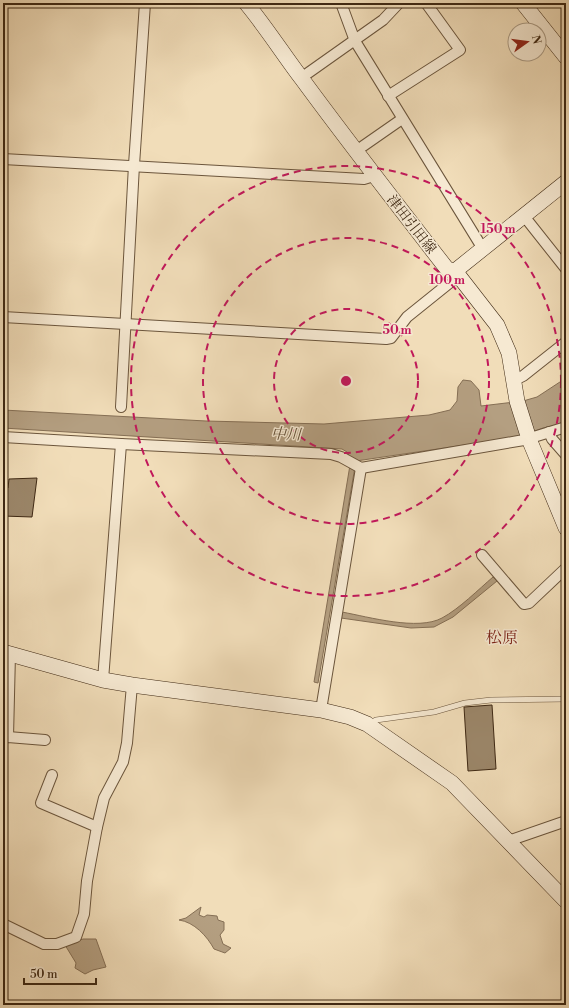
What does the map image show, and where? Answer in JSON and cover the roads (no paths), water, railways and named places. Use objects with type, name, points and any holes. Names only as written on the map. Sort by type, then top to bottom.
[{"type":"street","points":[[121,407],[134,165],[145,3]]},
{"type":"street","name":"津田引田線","points":[[246,3],[258,16],[301,78],[374,176],[447,269],[456,274],[497,325],[509,353],[517,401],[529,437],[566,528]]},
{"type":"street","points":[[341,3],[355,41],[482,249]]},
{"type":"street","points":[[301,78],[383,20],[399,3]]},
{"type":"street","points":[[388,96],[460,50],[426,3]]},
{"type":"street","points":[[523,3],[566,56]]},
{"type":"street","points":[[356,151],[402,120]]},
{"type":"street","points":[[3,159],[364,178],[374,176]]},
{"type":"street","points":[[3,317],[386,339],[391,338],[407,317],[482,249],[566,182]]},
{"type":"street","points":[[524,216],[566,269]]},
{"type":"street","points":[[513,380],[523,376],[566,342]]},
{"type":"street","points":[[3,437],[331,454],[342,457],[360,468],[529,437],[566,427]]},
{"type":"street","points":[[549,432],[552,439],[566,455]]},
{"type":"street","points":[[103,680],[121,444]]},
{"type":"street","points":[[321,710],[360,468]]},
{"type":"street","points":[[482,556],[524,604],[529,603],[566,568]]},
{"type":"street","points":[[45,740],[5,737],[7,653],[103,680],[132,686],[321,710],[350,717],[367,724],[452,783],[566,901]]},
{"type":"street","points":[[3,924],[44,944],[57,944],[76,937],[84,914],[87,881],[104,798],[123,762],[127,743],[132,686]]},
{"type":"street","points":[[52,775],[41,803],[97,827]]},
{"type":"street","points":[[508,841],[566,821]]},
{"type":"lane","points":[[367,724],[376,720],[434,712],[471,702],[491,700],[566,699]]},
{"type":"water","name":"中川","points":[[566,378],[566,423],[543,428],[519,437],[356,461],[318,683],[314,682],[351,459],[347,452],[342,449],[3,428],[3,410],[206,421],[324,424],[429,415],[450,410],[457,401],[458,387],[463,380],[471,381],[479,390],[481,406],[523,401],[537,397]]},
{"type":"water","points":[[493,577],[497,581],[453,617],[434,627],[411,628],[341,618],[342,612],[393,622],[432,622],[442,618],[469,599]]},
{"type":"water","points":[[201,907],[199,915],[204,917],[207,915],[217,916],[218,920],[224,922],[224,930],[220,935],[223,944],[231,948],[225,953],[214,949],[200,930],[185,921],[179,920],[186,918]]},
{"type":"water","points":[[83,939],[96,939],[106,967],[93,970],[85,974],[75,968],[76,963],[65,945]]},
{"type":"district","name":"松原","points":[[502,637]]}]
